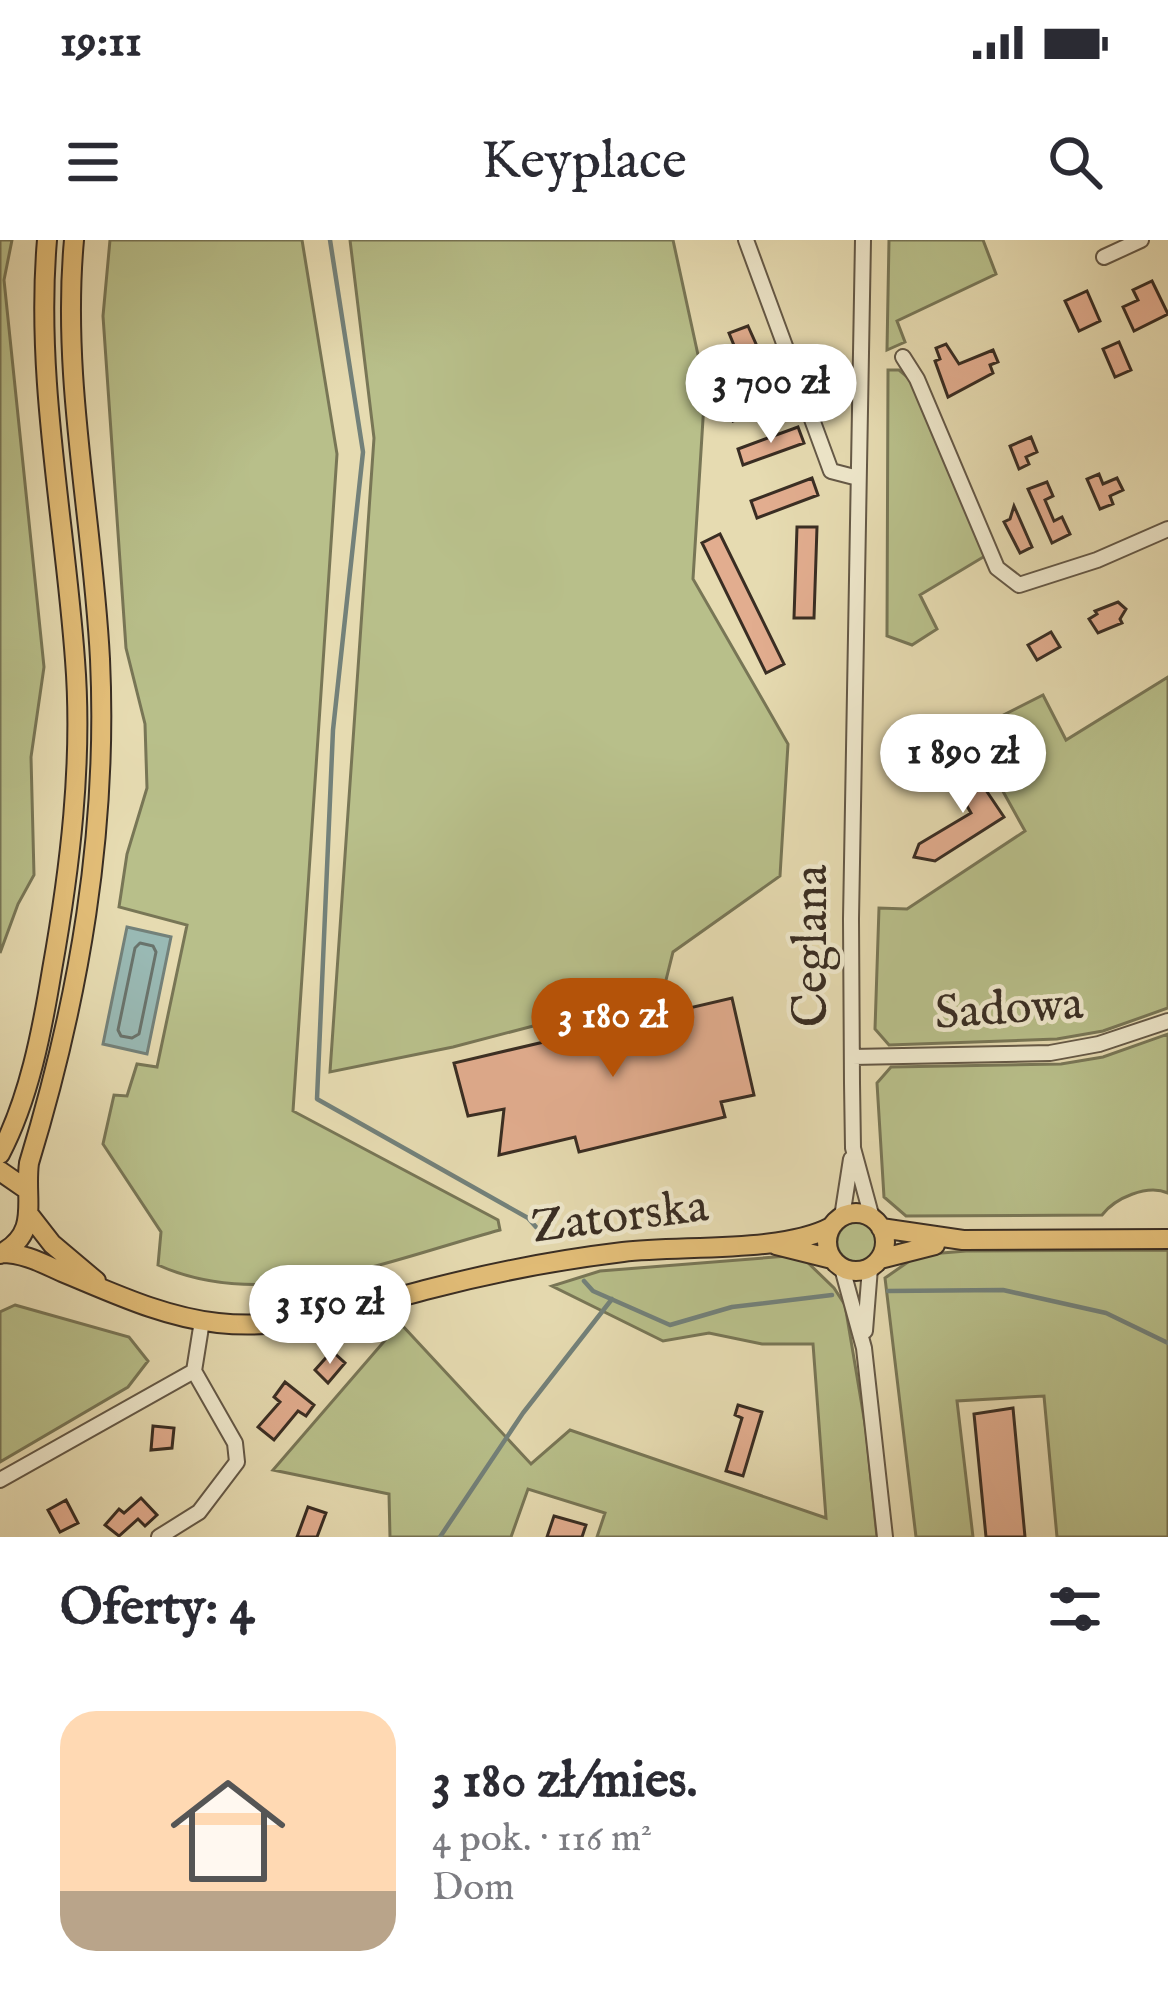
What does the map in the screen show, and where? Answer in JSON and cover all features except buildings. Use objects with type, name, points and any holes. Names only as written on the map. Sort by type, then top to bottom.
[{"type":"main road","points":[[0,1154],[23,1094],[47,997],[64,901],[75,766],[76,665],[48,376],[47,240]]},
{"type":"main road","points":[[1,1253],[20,1240],[31,1217],[26,1189],[84,944],[94,868],[102,735],[74,367],[74,240]]},
{"type":"main road","points":[[0,1171],[26,1189]]},
{"type":"main road","points":[[963,1240],[877,1223],[857,1214],[837,1222],[827,1244],[837,1263],[861,1271],[910,1248],[963,1240],[1168,1239]]},
{"type":"main road","name":"Zatorska","points":[[31,1217],[52,1244],[104,1288]]},
{"type":"main road","name":"Zatorska","points":[[1,1253],[34,1259],[157,1310],[202,1321],[257,1325],[307,1320],[557,1261],[766,1243],[837,1222]]},
{"type":"main road","points":[[875,1263],[885,1244],[877,1223]]},
{"type":"main road","name":"Zatorska","points":[[766,1243],[837,1263]]},
{"type":"street","points":[[746,240],[831,471],[858,478]]},
{"type":"street","name":"Ceglana","points":[[837,1222],[853,1148],[862,240]]},
{"type":"street","points":[[1103,257],[1141,240]]},
{"type":"street","points":[[903,357],[997,568],[1019,585],[1097,560],[1168,529]]},
{"type":"street","name":"Sadowa","points":[[852,1057],[1050,1053],[1112,1041],[1168,1021]]},
{"type":"street","name":"Ceglana","points":[[853,1148],[877,1223]]},
{"type":"street","points":[[837,1263],[864,1348],[885,1537]]},
{"type":"street","points":[[864,1348],[875,1263]]},
{"type":"street","points":[[159,1537],[200,1512],[236,1462],[235,1443],[194,1371],[202,1321]]},
{"type":"street","points":[[0,1480],[194,1371]]},
{"type":"green space","points":[[0,240],[12,240],[4,280],[44,667],[31,757],[34,875],[0,953]]},
{"type":"green space","points":[[110,240],[302,240],[337,454],[293,1111],[498,1220],[500,1230],[329,1277],[242,1284],[200,1279],[158,1265],[161,1232],[103,1144],[114,1095],[127,1096],[137,1064],[157,1067],[187,925],[119,907],[127,854],[147,788],[145,724],[126,648],[103,316]]},
{"type":"green space","points":[[350,240],[673,240],[705,387],[693,579],[788,744],[780,876],[673,952],[663,992],[453,1047],[330,1072],[374,438]]},
{"type":"green space","points":[[889,240],[983,240],[996,274],[897,321],[905,342],[887,350]]},
{"type":"green space","points":[[888,370],[899,370],[911,380],[985,556],[920,595],[937,629],[912,645],[887,636]]},
{"type":"green space","points":[[1168,677],[1168,1008],[1103,1031],[1057,1039],[889,1045],[875,1029],[879,908],[907,909],[1025,831],[970,732],[1043,695],[1066,740]]},
{"type":"green space","points":[[1168,1034],[1168,1193],[1132,1194],[1102,1215],[906,1216],[884,1197],[877,1083],[891,1067],[1061,1064],[1103,1057]]},
{"type":"green space","points":[[857,1222],[871,1228],[877,1242],[871,1256],[857,1262],[843,1256],[837,1242],[843,1228]]},
{"type":"green space","points":[[1168,1250],[1168,1537],[1057,1537],[1044,1396],[957,1401],[973,1537],[916,1537],[885,1278],[918,1255]]},
{"type":"green space","points":[[800,1255],[845,1305],[866,1430],[877,1537],[597,1537],[605,1513],[528,1489],[511,1537],[390,1537],[389,1494],[273,1470],[400,1323],[531,1464],[570,1430],[826,1518],[813,1344],[762,1344],[709,1333],[663,1341],[552,1286],[600,1271]]},
{"type":"green space","points":[[15,1305],[129,1337],[148,1361],[128,1387],[0,1462],[0,1312]]},
{"type":"water","points":[[127,927],[171,937],[147,1054],[103,1044]]},
{"type":"waterway","points":[[330,240],[363,452],[333,730],[317,1099],[528,1218],[536,1227]]},
{"type":"waterway","points":[[584,1281],[593,1291],[670,1325],[732,1307],[832,1295]]},
{"type":"waterway","points":[[888,1291],[1003,1290],[1106,1313],[1168,1343]]},
{"type":"waterway","points":[[440,1537],[523,1413],[612,1299]]}]
